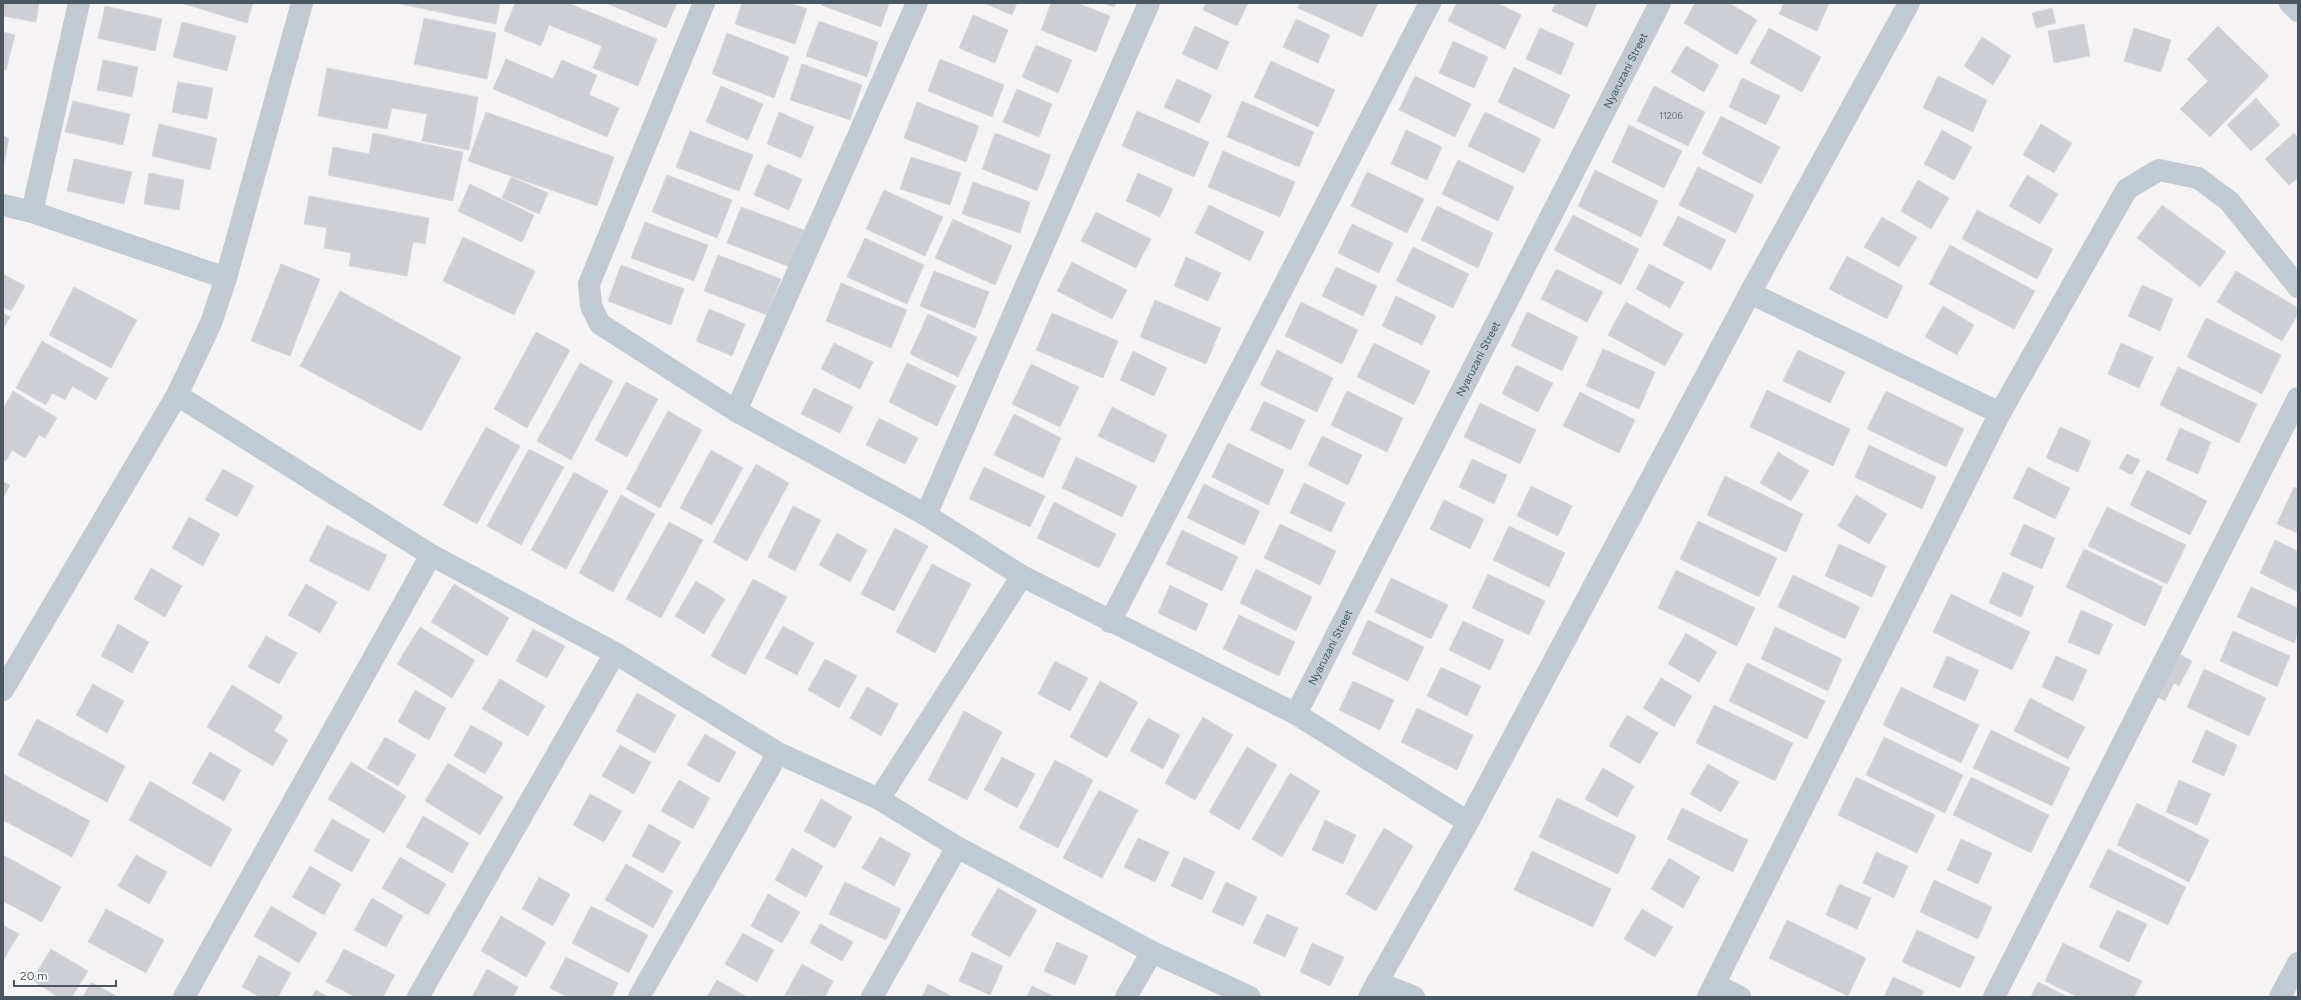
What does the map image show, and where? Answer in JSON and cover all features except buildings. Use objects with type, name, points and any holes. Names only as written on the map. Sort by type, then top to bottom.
[{"type":"street","points":[[32,212],[78,3]]},
{"type":"street","points":[[3,690],[177,395],[211,323],[226,278],[302,3]]},
{"type":"street","points":[[704,3],[590,284],[591,306],[600,324],[736,411],[926,515],[1022,576],[1110,622],[1296,714],[1468,822]]},
{"type":"street","points":[[736,411],[917,3]]},
{"type":"street","points":[[926,515],[1149,3]]},
{"type":"street","points":[[1110,622],[1430,3]]},
{"type":"street","name":"Nyaruzani Street","points":[[1296,714],[1660,3]]},
{"type":"street","points":[[1414,997],[1373,989],[1468,822],[1750,293],[1909,3]]},
{"type":"street","points":[[2290,3],[2298,11]]},
{"type":"street","points":[[1740,997],[1712,991],[2000,413],[2127,189],[2158,170],[2198,178],[2229,201],[2298,287]]},
{"type":"street","points":[[3,205],[32,212],[226,278]]},
{"type":"street","points":[[1750,293],[2000,413]]},
{"type":"street","points":[[177,395],[431,556],[615,653],[778,753],[878,799],[957,846],[1152,952],[1250,997]]},
{"type":"street","points":[[1994,997],[2298,398]]},
{"type":"street","points":[[184,997],[431,556]]},
{"type":"street","points":[[878,799],[1022,576]]},
{"type":"street","points":[[418,997],[615,653]]},
{"type":"street","points":[[639,997],[778,753]]},
{"type":"street","points":[[872,997],[957,846]]},
{"type":"street","points":[[1126,997],[1152,952]]},
{"type":"street","points":[[2280,997],[2298,963]]}]
